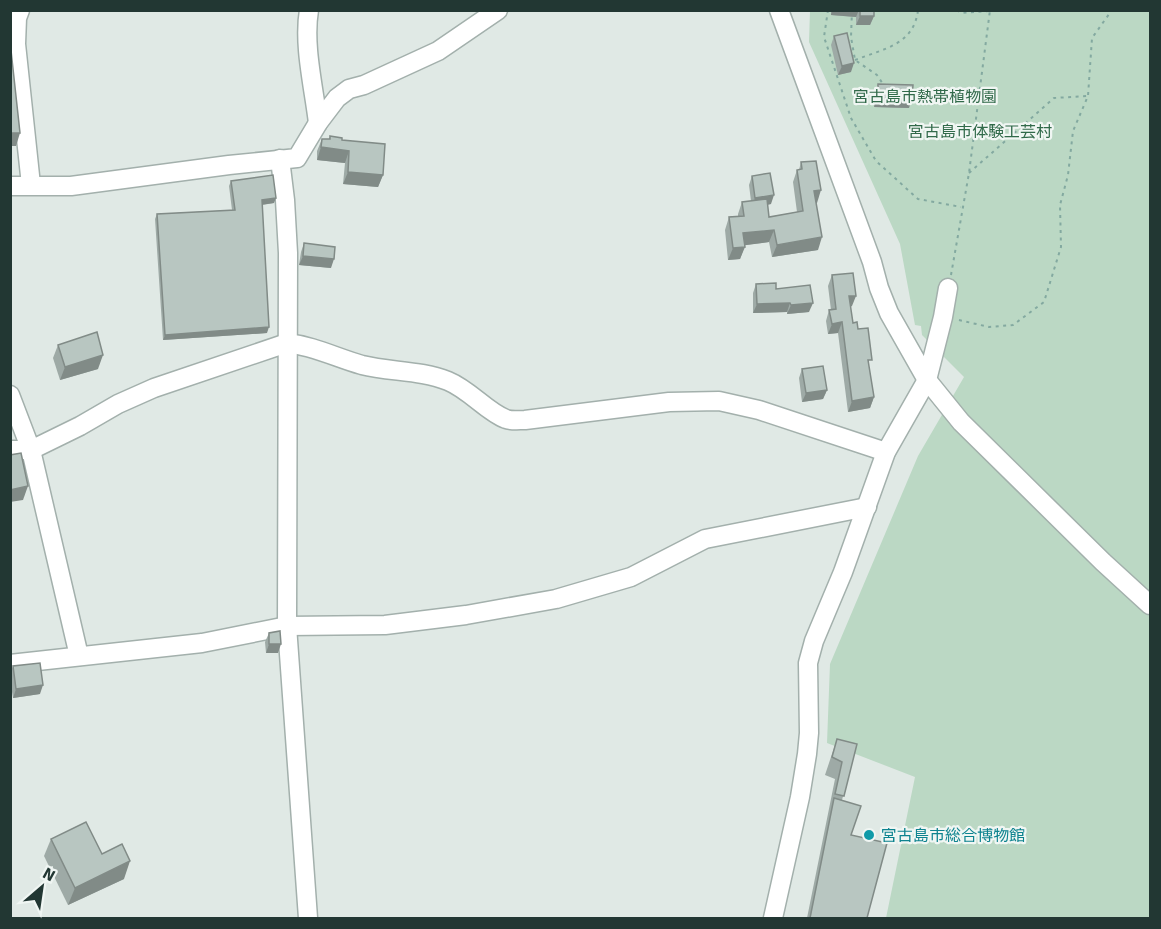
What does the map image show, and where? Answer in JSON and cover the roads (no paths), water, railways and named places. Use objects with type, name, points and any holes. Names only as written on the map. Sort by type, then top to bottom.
[{"type":"street","points":[[20,10],[17,18],[16,44],[31,185]]},
{"type":"street","points":[[309,10],[310,59],[318,123]]},
{"type":"street","points":[[10,186],[71,186],[297,158],[318,123],[337,98],[349,90],[438,51],[498,10]]},
{"type":"street","points":[[779,10],[879,288],[889,313],[927,380],[976,437],[1087,547],[1150,605]]},
{"type":"street","points":[[280,159],[288,253],[287,626],[308,918]]},
{"type":"street","points":[[773,918],[800,797],[807,754],[808,663],[814,641],[843,572],[886,452],[927,380],[948,288]]},
{"type":"street","points":[[10,450],[31,450],[118,404],[154,388],[287,343],[304,345],[363,365],[412,372],[448,381],[474,395],[485,406],[507,419],[525,420],[669,402],[719,401],[759,410],[886,452]]},
{"type":"street","points":[[10,395],[31,450],[79,656]]},
{"type":"street","points":[[10,664],[202,643],[287,626],[385,625],[466,615],[556,600],[631,576],[705,538],[867,507]]},
{"type":"place","name":"宮古島市総合博物館","points":[[869,835]]},
{"type":"park label","name":"宮古島市熱帯植物園","points":[[925,96]]},
{"type":"park label","name":"宮古島市体験工芸村","points":[[980,131]]}]
